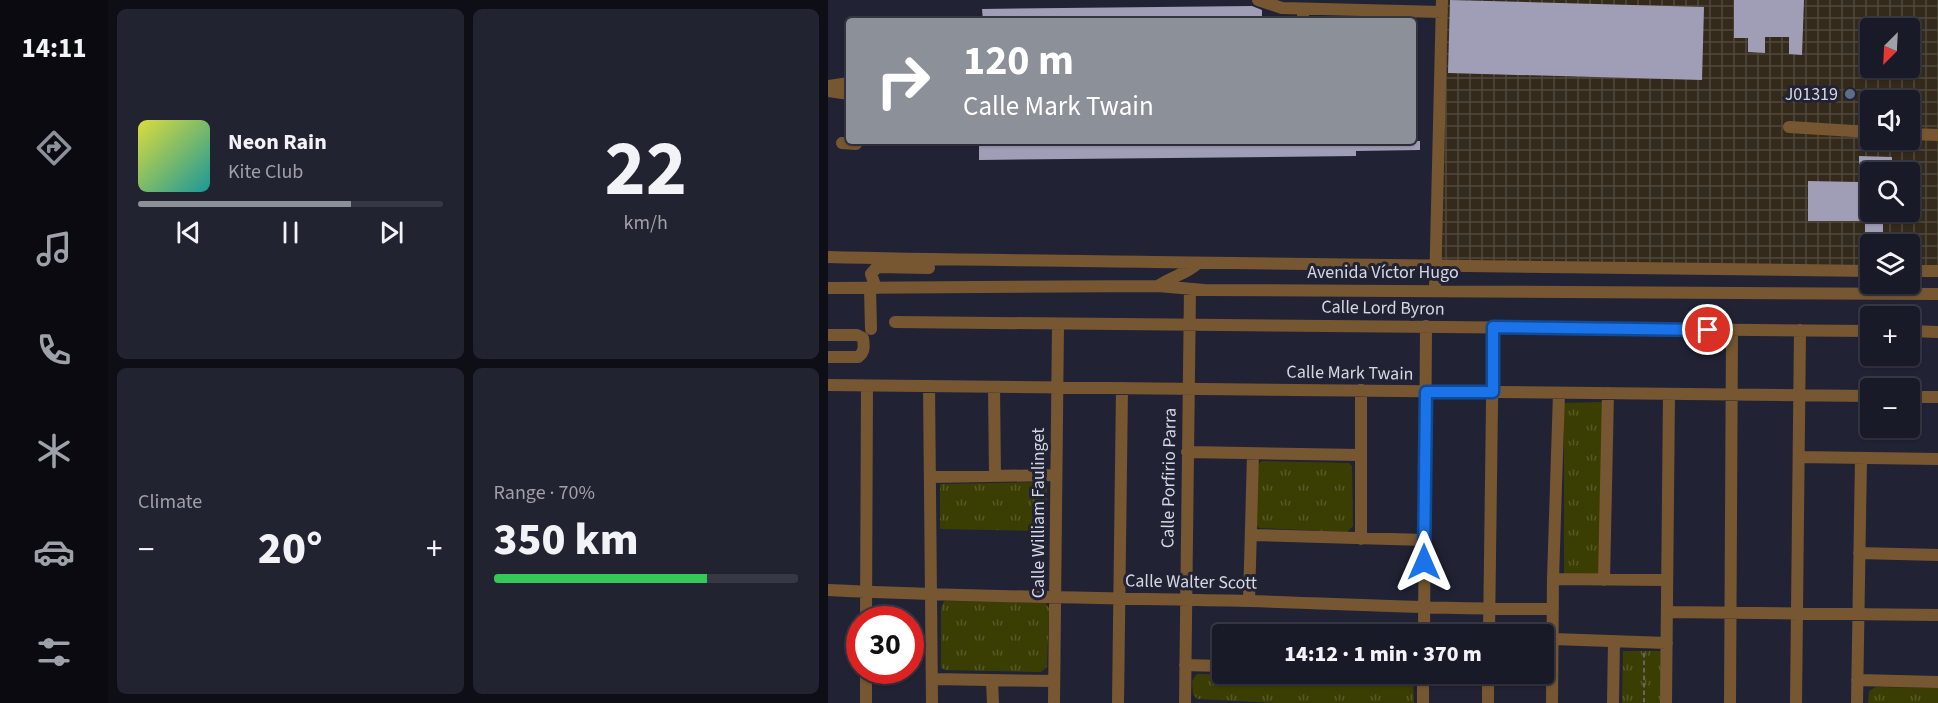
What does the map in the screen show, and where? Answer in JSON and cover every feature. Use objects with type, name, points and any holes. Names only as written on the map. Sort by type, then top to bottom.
[{"type":"street","points":[[1258,0],[1303,15],[1349,15],[1442,6],[1435,290]]},
{"type":"street","points":[[828,86],[846,83]]},
{"type":"street","points":[[828,91],[846,94]]},
{"type":"street","points":[[1789,127],[1860,131]]},
{"type":"street","points":[[1920,134],[1938,135]]},
{"type":"street","points":[[842,144],[856,144]]},
{"type":"street","name":"Avenida Víctor Hugo","points":[[828,256],[959,261],[1860,271]]},
{"type":"street","points":[[871,329],[873,288],[871,274],[877,267],[936,268],[959,261]]},
{"type":"street","points":[[1158,286],[1174,277],[1184,275],[1198,263]]},
{"type":"street","points":[[1920,271],[1938,271]]},
{"type":"street","name":"Avenida Víctor Hugo","points":[[828,288],[1158,286],[1190,289],[1938,294]]},
{"type":"street","name":"Calle Porfirio Parra","points":[[1185,703],[1190,289]]},
{"type":"street","name":"Calle Lord Byron","points":[[895,322],[1860,331]]},
{"type":"street","name":"Calle William Faulinget","points":[[1054,703],[1058,324]]},
{"type":"street","points":[[1424,624],[1426,326]]},
{"type":"street","points":[[1489,624],[1493,327]]},
{"type":"street","points":[[1730,703],[1732,330]]},
{"type":"street","points":[[1796,703],[1800,330]]},
{"type":"street","points":[[1920,332],[1938,332]]},
{"type":"street","points":[[828,335],[857,335],[863,339],[864,346],[862,354],[858,357],[828,357]]},
{"type":"street","name":"Calle Mark Twain","points":[[828,385],[1860,396]]},
{"type":"street","points":[[866,606],[867,386]]},
{"type":"street","points":[[929,386],[932,703]]},
{"type":"street","points":[[994,387],[995,475]]},
{"type":"street","points":[[1118,703],[1122,388]]},
{"type":"street","points":[[1361,390],[1361,539]]},
{"type":"street","points":[[1553,624],[1559,393]]},
{"type":"street","points":[[1605,580],[1608,393]]},
{"type":"street","points":[[1666,703],[1669,394]]},
{"type":"street","points":[[1920,397],[1938,397]]},
{"type":"street","points":[[1187,452],[1360,455]]},
{"type":"street","points":[[1249,602],[1253,454]]},
{"type":"street","points":[[1799,456],[1938,459]]},
{"type":"street","points":[[1857,703],[1861,458]]},
{"type":"street","points":[[931,477],[1056,475]]},
{"type":"street","points":[[1252,536],[1425,540]]},
{"type":"street","points":[[1859,553],[1938,555]]},
{"type":"street","points":[[1553,579],[1667,580]]},
{"type":"street","name":"Calle Walter Scott","points":[[828,590],[1056,599],[1249,602],[1489,610],[1553,609]]},
{"type":"street","points":[[1667,612],[1938,615]]},
{"type":"street","points":[[1554,639],[1667,643]]},
{"type":"street","points":[[1613,703],[1614,641]]},
{"type":"street","points":[[1185,664],[1212,665]]},
{"type":"street","points":[[932,679],[1054,681]]},
{"type":"street","points":[[1857,680],[1938,682]]},
{"type":"street","points":[[992,681],[993,703]]},
{"type":"street","points":[[866,684],[866,703]]},
{"type":"street","points":[[1423,703],[1424,684]]},
{"type":"street","points":[[1488,684],[1488,703]]},
{"type":"street","points":[[1552,684],[1552,703]]},
{"type":"path","points":[[1644,650],[1644,703]]},
{"type":"shaded area","points":[[1445,0],[1938,0],[1938,271],[1920,271],[1920,234],[1860,234],[1860,271],[1440,270]]},
{"type":"green space","points":[[1603,402],[1602,576],[1564,575],[1564,403]]},
{"type":"green space","points":[[1262,461],[1349,463],[1352,466],[1353,526],[1347,532],[1259,528],[1256,525],[1258,465]]},
{"type":"green space","points":[[1047,482],[1047,531],[940,529],[940,484]]},
{"type":"green space","points":[[944,601],[1045,602],[1049,608],[1047,667],[1041,672],[941,668],[941,608]]},
{"type":"green space","points":[[1623,651],[1663,651],[1662,703],[1622,703]]},
{"type":"green space","points":[[1197,674],[1212,674],[1212,684],[1413,684],[1414,703],[1275,703],[1197,699],[1193,694],[1192,681]]},
{"type":"green space","points":[[1876,687],[1938,688],[1938,703],[1868,703],[1869,691]]},
{"type":"building","points":[[1450,0],[1704,7],[1702,80],[1448,73]]},
{"type":"building","points":[[1734,0],[1804,0],[1802,55],[1789,54],[1789,37],[1765,37],[1765,53],[1748,52],[1748,38],[1734,38]]},
{"type":"building","points":[[1252,6],[1262,10],[1262,18],[983,18],[982,9]]},
{"type":"building","points":[[1416,141],[1420,141],[1420,150],[1356,151],[1356,156],[979,160],[979,144],[1416,144]]},
{"type":"building","points":[[1859,156],[1892,157],[1892,162],[1860,162],[1860,221],[1808,221],[1808,181],[1859,182]]},
{"type":"building","points":[[1865,222],[1883,222],[1883,234],[1865,234]]},
{"type":"place","name":"J01319","points":[[1850,94]]},
{"type":"route","points":[[1424,562],[1426,392],[1493,392],[1493,327],[1708,330]]}]
